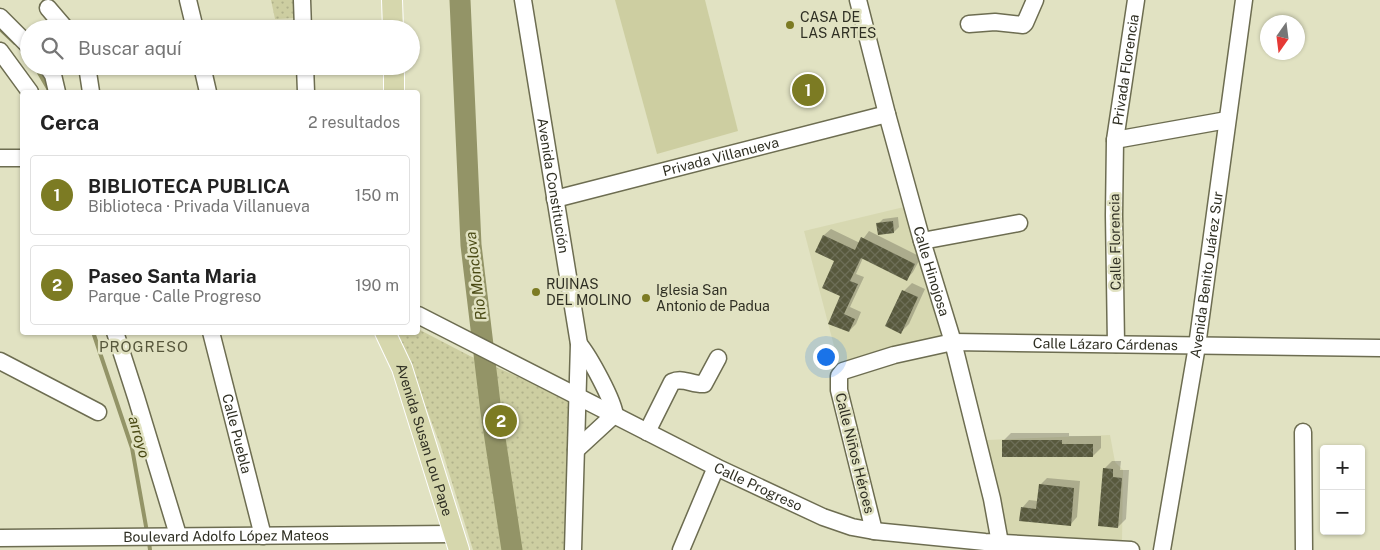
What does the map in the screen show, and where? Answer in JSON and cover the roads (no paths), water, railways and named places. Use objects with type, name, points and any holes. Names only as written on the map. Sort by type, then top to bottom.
[{"type":"main road","points":[[392,0],[393,20]]},
{"type":"main road","points":[[394,75],[394,90]]},
{"type":"main road","name":"Avenida Susan Lou Pape","points":[[386,335],[402,368],[456,542]]},
{"type":"street","points":[[188,0],[192,20]]},
{"type":"street","points":[[302,0],[303,20]]},
{"type":"street","name":"Avenida Constitución","points":[[523,0],[579,344],[573,550]]},
{"type":"street","name":"Calle Hinojosa","points":[[858,0],[922,241],[953,342],[992,499],[990,545]]},
{"type":"street","points":[[968,24],[995,22],[1025,23],[1035,0]]},
{"type":"street","name":"Privada Florencia","points":[[1115,140],[1136,0]]},
{"type":"street","name":"Avenida Benito Juárez Sur","points":[[1162,550],[1197,346],[1244,0]]},
{"type":"street","points":[[48,8],[58,20]]},
{"type":"street","points":[[0,17],[20,37]]},
{"type":"street","points":[[3,59],[28,90]]},
{"type":"street","points":[[53,75],[57,90]]},
{"type":"street","points":[[88,75],[90,90]]},
{"type":"street","points":[[204,75],[208,90]]},
{"type":"street","points":[[305,75],[306,90]]},
{"type":"street","name":"Privada Villanueva","points":[[555,199],[887,114]]},
{"type":"street","points":[[1115,140],[1227,120]]},
{"type":"street","name":"Calle Florencia","points":[[1115,140],[1116,344]]},
{"type":"street","points":[[0,158],[20,158]]},
{"type":"street","points":[[922,241],[1019,223]]},
{"type":"street","name":"Calle Progreso","points":[[420,316],[716,468],[823,517],[852,527],[990,545],[1131,550]]},
{"type":"street","points":[[116,335],[136,397],[175,536]]},
{"type":"street","name":"Calle Puebla","points":[[212,335],[263,536]]},
{"type":"street","name":"Calle Lázaro Cárdenas","points":[[953,342],[1380,348]]},
{"type":"street","name":"Calle Niños Héroes","points":[[874,531],[839,390],[840,373],[894,355],[953,342]]},
{"type":"street","points":[[576,450],[615,415],[614,406],[589,356],[579,344]]},
{"type":"street","points":[[647,432],[672,382],[678,379],[704,384],[718,358]]},
{"type":"street","points":[[0,361],[98,412]]},
{"type":"street","points":[[1303,432],[1304,550]]},
{"type":"street","points":[[681,550],[716,468]]},
{"type":"street","name":"Boulevard Adolfo López Mateos","points":[[0,538],[263,536],[456,542]]},
{"type":"waterway","name":"Rio Monclova","points":[[460,0],[471,245],[491,412],[512,550]]},
{"type":"waterway","name":"arroyo","points":[[0,29],[15,43]]},
{"type":"waterway","name":"arroyo","points":[[40,75],[49,90]]},
{"type":"waterway","name":"arroyo","points":[[94,335],[132,448],[147,532]]},
{"type":"waterway","name":"arroyo","points":[[149,542],[150,550]]},
{"type":"place","name":"CASA DE LAS ARTES","points":[[790,25]]},
{"type":"place","name":"BIBLIOTECA PUBLICA","points":[[808,90]]},
{"type":"place","name":"RUINAS DEL MOLINO","points":[[536,292]]},
{"type":"place","name":"Iglesia San Antonio de Padua","points":[[646,298]]},
{"type":"place","name":"Paseo Santa Maria","points":[[501,421]]},
{"type":"district","name":"PROGRESO","points":[[144,347]]}]
